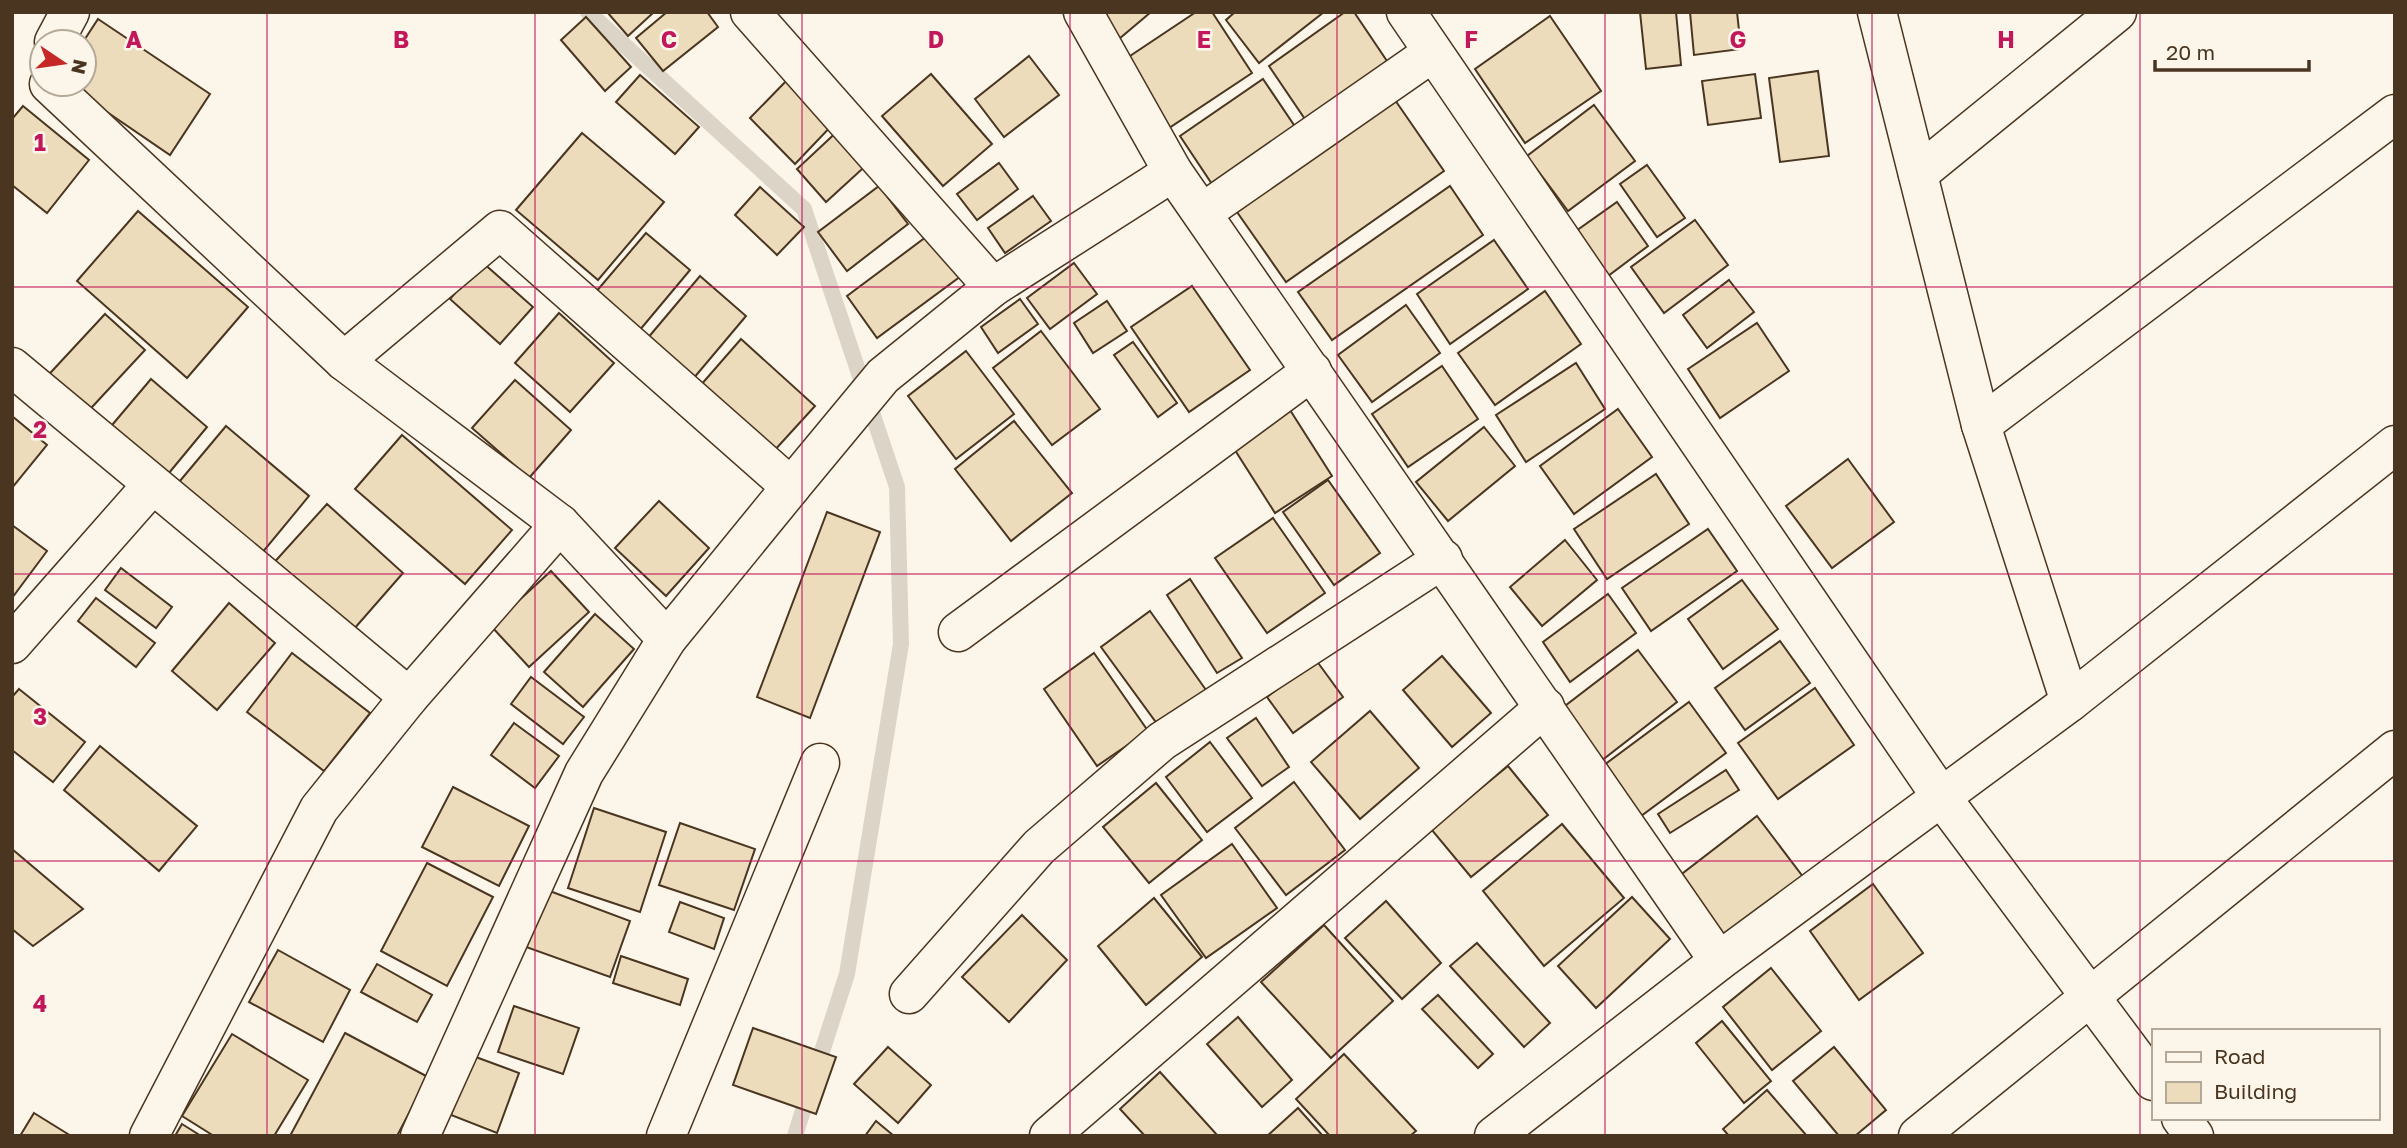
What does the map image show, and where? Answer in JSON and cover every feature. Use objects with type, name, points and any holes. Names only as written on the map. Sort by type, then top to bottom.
[{"type":"street","points":[[61,28],[70,12]]},
{"type":"street","points":[[750,12],[993,287]]},
{"type":"street","points":[[1083,12],[1173,172],[1719,961]]},
{"type":"street","points":[[1406,12],[1942,798],[2152,1080]]},
{"type":"street","points":[[1877,12],[1981,425],[2070,702]]},
{"type":"street","points":[[1917,174],[2118,12]]},
{"type":"street","points":[[1202,213],[1432,53]]},
{"type":"street","points":[[64,98],[344,361],[560,524],[667,639]]},
{"type":"street","points":[[1981,425],[2395,114]]},
{"type":"street","points":[[420,1136],[584,772],[667,639],[883,376],[993,287],[1173,172]]},
{"type":"street","points":[[344,361],[499,230],[791,486]]},
{"type":"street","points":[[12,367],[409,697]]},
{"type":"street","points":[[958,632],[1312,371]]},
{"type":"street","points":[[1494,1136],[1719,961],[2070,702],[2395,445]]},
{"type":"street","points":[[12,644],[152,485]]},
{"type":"street","points":[[149,1136],[319,810],[409,697],[560,524]]},
{"type":"street","points":[[909,994],[1039,847],[1162,741],[1443,559]]},
{"type":"street","points":[[1049,1136],[1545,707]]},
{"type":"street","points":[[1918,1136],[2395,750]]},
{"type":"street","points":[[666,1136],[820,763]]},
{"type":"street","points":[[2182,1120],[2194,1136]]},
{"type":"building","points":[[607,12],[654,12],[628,36]]},
{"type":"building","points":[[667,12],[707,12],[718,27],[663,71],[636,38]]},
{"type":"building","points":[[1101,12],[1151,12],[1113,44]]},
{"type":"building","points":[[1196,12],[1212,12],[1252,73],[1169,128],[1124,60]]},
{"type":"building","points":[[1235,12],[1324,12],[1259,63],[1226,20]]},
{"type":"building","points":[[1345,12],[1354,12],[1391,67],[1309,125],[1269,66]]},
{"type":"building","points":[[1640,12],[1676,12],[1681,65],[1646,69]]},
{"type":"building","points":[[1690,12],[1737,12],[1741,49],[1694,55]]},
{"type":"building","points":[[1550,16],[1601,91],[1525,143],[1475,69]]},
{"type":"building","points":[[586,17],[631,67],[605,91],[561,40]]},
{"type":"building","points":[[98,19],[210,94],[170,155],[87,98],[98,98],[98,28],[92,28]]},
{"type":"building","points":[[1029,56],[1059,95],[1004,137],[975,99]]},
{"type":"building","points":[[1818,71],[1829,156],[1780,162],[1769,78]]},
{"type":"building","points":[[931,74],[992,144],[943,186],[882,116]]},
{"type":"building","points":[[1755,74],[1761,118],[1708,125],[1702,81]]},
{"type":"building","points":[[640,75],[699,127],[675,154],[616,102]]},
{"type":"building","points":[[792,75],[837,120],[795,164],[750,118]]},
{"type":"building","points":[[1263,79],[1300,134],[1216,190],[1180,136]]},
{"type":"building","points":[[1395,100],[1444,171],[1286,282],[1237,212]]},
{"type":"building","points":[[1594,105],[1635,161],[1568,211],[1527,156]]},
{"type":"building","points":[[23,106],[89,160],[47,213],[12,185],[12,119]]},
{"type":"building","points":[[842,127],[872,160],[826,202],[797,169]]},
{"type":"building","points":[[582,133],[664,202],[598,280],[516,210]]},
{"type":"building","points":[[999,163],[1018,189],[977,220],[957,194]]},
{"type":"building","points":[[1647,165],[1685,218],[1657,237],[1620,184]]},
{"type":"building","points":[[879,186],[908,224],[847,271],[818,232]]},
{"type":"building","points":[[1450,186],[1483,235],[1332,340],[1298,292]]},
{"type":"building","points":[[760,187],[804,227],[777,255],[735,215]]},
{"type":"building","points":[[1033,196],[1051,221],[1005,253],[988,228]]},
{"type":"building","points":[[1617,202],[1648,246],[1608,276],[1576,231]]},
{"type":"building","points":[[138,211],[248,307],[187,378],[77,281]]},
{"type":"building","points":[[1695,220],[1728,265],[1664,313],[1631,267]]},
{"type":"building","points":[[646,233],[690,270],[639,331],[595,293]]},
{"type":"building","points":[[930,234],[961,276],[877,338],[847,296]]},
{"type":"building","points":[[1494,240],[1528,289],[1450,344],[1417,294]]},
{"type":"building","points":[[482,262],[533,307],[500,344],[450,299]]},
{"type":"building","points":[[1074,263],[1097,294],[1050,329],[1027,298]]},
{"type":"building","points":[[700,276],[746,316],[693,379],[647,339]]},
{"type":"building","points":[[1729,280],[1754,312],[1707,348],[1683,315]]},
{"type":"building","points":[[1192,286],[1250,370],[1189,412],[1131,327]]},
{"type":"building","points":[[1545,291],[1581,344],[1495,405],[1458,353]]},
{"type":"building","points":[[1020,299],[1038,324],[998,353],[981,327]]},
{"type":"building","points":[[1107,301],[1127,331],[1093,353],[1074,323]]},
{"type":"building","points":[[1406,305],[1440,353],[1372,402],[1338,355]]},
{"type":"building","points":[[559,313],[614,363],[570,412],[515,363]]},
{"type":"building","points":[[105,314],[145,350],[80,420],[40,384]]},
{"type":"building","points":[[1757,323],[1789,371],[1720,418],[1688,369]]},
{"type":"building","points":[[1041,331],[1100,409],[1052,445],[993,368]]},
{"type":"building","points":[[741,339],[815,406],[773,452],[700,386]]},
{"type":"building","points":[[1133,342],[1177,403],[1158,417],[1114,355]]},
{"type":"building","points":[[966,351],[1014,414],[956,459],[908,396]]},
{"type":"building","points":[[1576,363],[1605,409],[1526,462],[1496,415]]},
{"type":"building","points":[[1442,366],[1478,419],[1408,467],[1372,414]]},
{"type":"building","points":[[151,379],[207,427],[164,479],[107,431]]},
{"type":"building","points":[[515,380],[571,430],[529,478],[472,428]]},
{"type":"building","points":[[1283,399],[1332,476],[1275,513],[1226,436]]},
{"type":"building","points":[[1618,409],[1652,457],[1574,514],[1540,466]]},
{"type":"building","points":[[12,416],[47,445],[12,488]]},
{"type":"building","points":[[1014,421],[1072,493],[1011,541],[955,469]]},
{"type":"building","points":[[226,426],[309,496],[252,565],[169,494]]},
{"type":"building","points":[[1484,427],[1515,466],[1448,521],[1416,482]]},
{"type":"building","points":[[402,435],[512,530],[465,584],[355,489]]},
{"type":"building","points":[[1848,459],[1894,522],[1832,568],[1786,506]]},
{"type":"building","points":[[1656,474],[1689,524],[1607,579],[1574,529]]},
{"type":"building","points":[[1328,480],[1380,553],[1334,585],[1283,512]]},
{"type":"building","points":[[659,501],[709,548],[666,596],[615,548]]},
{"type":"building","points":[[327,504],[403,573],[347,637],[270,567]]},
{"type":"building","points":[[827,512],[880,532],[810,718],[757,697]]},
{"type":"building","points":[[1273,518],[1325,593],[1267,633],[1215,558]]},
{"type":"building","points":[[12,525],[47,551],[12,598]]},
{"type":"building","points":[[1708,529],[1737,571],[1651,631],[1622,588]]},
{"type":"building","points":[[1565,540],[1597,580],[1542,626],[1510,587]]},
{"type":"building","points":[[121,568],[172,607],[156,628],[105,590]]},
{"type":"building","points":[[551,571],[589,612],[529,667],[491,626]]},
{"type":"building","points":[[1190,579],[1242,658],[1217,673],[1167,595]]},
{"type":"building","points":[[1742,580],[1778,629],[1723,669],[1688,619]]},
{"type":"building","points":[[1608,594],[1636,633],[1570,682],[1543,642]]},
{"type":"building","points":[[96,598],[155,643],[136,667],[78,621]]},
{"type":"building","points":[[229,603],[275,643],[217,710],[172,671]]},
{"type":"building","points":[[1150,611],[1206,690],[1158,725],[1101,647]]},
{"type":"building","points":[[595,614],[634,649],[583,707],[544,672]]},
{"type":"building","points":[[1780,641],[1810,683],[1745,730],[1715,688]]},
{"type":"building","points":[[1638,650],[1677,702],[1601,761],[1561,709]]},
{"type":"building","points":[[292,653],[370,713],[324,771],[247,712]]},
{"type":"building","points":[[1094,653],[1148,731],[1097,766],[1044,689]]},
{"type":"building","points":[[1442,656],[1491,713],[1452,747],[1403,690]]},
{"type":"building","points":[[1316,660],[1343,697],[1293,733],[1267,697]]},
{"type":"building","points":[[531,677],[584,717],[563,744],[511,704]]},
{"type":"building","points":[[1815,688],[1854,745],[1778,799],[1738,743]]},
{"type":"building","points":[[19,689],[85,742],[53,782],[12,750],[12,697]]},
{"type":"building","points":[[1689,702],[1726,753],[1637,819],[1600,768]]},
{"type":"building","points":[[1370,711],[1419,768],[1360,819],[1311,762]]},
{"type":"building","points":[[1256,718],[1289,767],[1262,786],[1227,738]]},
{"type":"building","points":[[514,723],[559,756],[535,788],[491,755]]},
{"type":"building","points":[[1210,742],[1252,798],[1207,832],[1166,777]]},
{"type":"building","points":[[100,746],[197,826],[159,871],[64,790]]},
{"type":"building","points":[[1508,766],[1548,815],[1471,877],[1431,829]]},
{"type":"building","points":[[1726,770],[1739,790],[1670,833],[1658,814]]},
{"type":"building","points":[[1294,782],[1345,850],[1286,895],[1235,828]]},
{"type":"building","points":[[1156,783],[1202,840],[1149,883],[1103,827]]},
{"type":"building","points":[[453,787],[529,826],[499,886],[422,847]]},
{"type":"building","points":[[594,808],[666,832],[640,912],[568,888]]},
{"type":"building","points":[[1757,816],[1810,886],[1728,951],[1674,880]]},
{"type":"building","points":[[680,823],[755,849],[734,910],[659,885]]},
{"type":"building","points":[[1562,824],[1624,898],[1544,966],[1483,891]]},
{"type":"building","points":[[1232,844],[1277,908],[1206,958],[1161,895]]},
{"type":"building","points":[[12,849],[83,909],[33,946],[12,929]]},
{"type":"building","points":[[427,863],[493,897],[447,986],[381,951]]},
{"type":"building","points":[[1873,884],[1923,953],[1859,1000],[1810,931]]},
{"type":"building","points":[[547,890],[630,921],[610,977],[526,947]]},
{"type":"building","points":[[1632,897],[1670,939],[1596,1008],[1558,966]]},
{"type":"building","points":[[1154,898],[1202,957],[1146,1005],[1098,946]]},
{"type":"building","points":[[1386,901],[1441,963],[1402,999],[1345,938]]},
{"type":"building","points":[[680,902],[724,918],[714,949],[669,932]]},
{"type":"building","points":[[1022,915],[1067,960],[1009,1022],[962,977]]},
{"type":"building","points":[[1324,925],[1393,1001],[1331,1058],[1261,982]]},
{"type":"building","points":[[1477,943],[1550,1023],[1524,1047],[1450,966]]},
{"type":"building","points":[[278,950],[350,990],[323,1042],[249,1002]]},
{"type":"building","points":[[621,956],[688,979],[680,1005],[613,983]]},
{"type":"building","points":[[377,964],[432,995],[417,1022],[361,992]]},
{"type":"building","points":[[1771,968],[1821,1031],[1772,1070],[1723,1007]]},
{"type":"building","points":[[1438,995],[1493,1054],[1478,1068],[1422,1009]]},
{"type":"building","points":[[514,1006],[579,1028],[563,1074],[498,1052]]},
{"type":"building","points":[[1238,1017],[1292,1080],[1262,1107],[1207,1044]]},
{"type":"building","points":[[1722,1021],[1771,1081],[1744,1103],[1696,1043]]},
{"type":"building","points":[[753,1028],[836,1057],[816,1114],[733,1085]]},
{"type":"building","points":[[345,1033],[428,1077],[397,1136],[290,1136]]},
{"type":"building","points":[[232,1034],[308,1080],[274,1136],[214,1136],[182,1116]]},
{"type":"building","points":[[888,1047],[931,1085],[898,1123],[854,1084]]},
{"type":"building","points":[[1834,1047],[1886,1110],[1855,1136],[1839,1136],[1793,1081]]},
{"type":"building","points":[[1344,1054],[1416,1131],[1410,1136],[1330,1136],[1296,1099]]},
{"type":"building","points":[[473,1056],[519,1073],[497,1133],[451,1115]]},
{"type":"building","points":[[1160,1072],[1218,1136],[1145,1136],[1120,1109]]},
{"type":"building","points":[[1767,1090],[1807,1136],[1729,1136],[1723,1129]]},
{"type":"building","points":[[1298,1108],[1323,1136],[1267,1136]]},
{"type":"building","points":[[34,1113],[71,1136],[20,1136]]},
{"type":"building","points":[[876,1121],[894,1136],[865,1136]]},
{"type":"building","points":[[182,1124],[201,1136],[175,1136]]},
{"type":"waterway","points":[[588,12],[804,209],[897,487],[901,644],[847,974],[816,1070]]},
{"type":"waterway","points":[[795,1136],[809,1091]]}]
